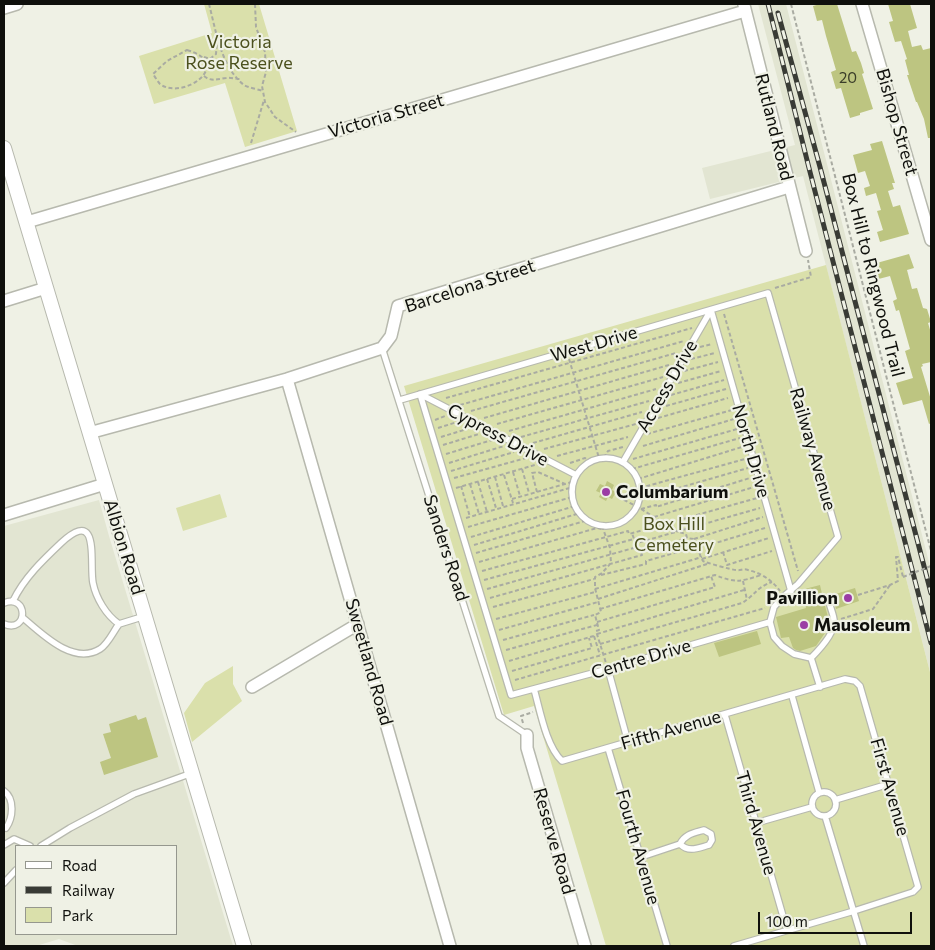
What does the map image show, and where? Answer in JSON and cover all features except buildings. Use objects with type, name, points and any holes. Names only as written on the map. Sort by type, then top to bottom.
[{"type":"street","points":[[4,8],[17,4]]},
{"type":"street","name":"Bishop Street","points":[[862,4],[931,238]]},
{"type":"street","name":"Rutland Road","points":[[744,7],[806,251]]},
{"type":"street","name":"Victoria Street","points":[[27,222],[744,7]]},
{"type":"street","name":"Albion Road","points":[[4,148],[244,946]]},
{"type":"street","name":"Barcelona Street","points":[[382,348],[391,336],[398,306],[789,187]]},
{"type":"street","points":[[4,301],[46,288]]},
{"type":"street","points":[[89,433],[287,379],[382,348]]},
{"type":"street","name":"Sweetland Road","points":[[287,379],[450,946]]},
{"type":"street","points":[[4,515],[105,484]]},
{"type":"street","points":[[252,687],[358,624]]},
{"type":"street","name":"Reserve Road","points":[[527,734],[527,748],[585,946]]},
{"type":"lane","name":"West Drive","points":[[400,400],[768,293]]},
{"type":"lane","name":"Railway Avenue","points":[[768,293],[838,538],[792,591],[784,596],[774,607]]},
{"type":"lane","name":"Access Drive","points":[[623,462],[711,310]]},
{"type":"lane","name":"North Drive","points":[[711,310],[792,591]]},
{"type":"lane","name":"Sanders Road","points":[[382,348],[499,716],[527,734]]},
{"type":"lane","name":"Cypress Drive","points":[[420,394],[558,466],[574,481]]},
{"type":"lane","points":[[420,394],[507,682]]},
{"type":"lane","points":[[602,458],[613,458],[623,462],[632,469],[638,479],[640,488],[640,508],[619,524],[602,527],[588,520],[580,513],[572,498],[574,481],[583,467],[590,462],[602,458]]},
{"type":"lane","points":[[13,601],[19,589],[50,553],[69,535],[82,531],[88,534],[91,541],[95,591],[112,619],[119,624]]},
{"type":"lane","points":[[4,603],[13,601],[20,605],[23,613],[20,621],[14,626],[4,624]]},
{"type":"lane","points":[[811,658],[822,647],[833,628],[834,621],[829,602]]},
{"type":"lane","points":[[774,607],[770,622],[774,637],[782,646],[794,654],[811,658]]},
{"type":"lane","points":[[22,617],[48,639],[60,646],[84,653],[94,652],[102,648],[119,624],[145,616]]},
{"type":"lane","name":"Centre Drive","points":[[507,682],[511,695],[770,622]]},
{"type":"lane","points":[[811,658],[820,687]]},
{"type":"lane","points":[[608,669],[628,742]]},
{"type":"lane","name":"Fifth Avenue","points":[[534,688],[551,746],[556,756],[562,761],[845,680],[855,682]]},
{"type":"lane","name":"First Avenue","points":[[854,911],[913,892],[918,887],[863,693],[855,682]]},
{"type":"lane","points":[[792,696],[819,792]]},
{"type":"lane","name":"Third Avenue","points":[[725,715],[787,930]]},
{"type":"lane","name":"Fourth Avenue","points":[[608,748],[667,946]]},
{"type":"lane","points":[[43,845],[134,794],[192,773]]},
{"type":"lane","points":[[835,800],[889,784]]},
{"type":"lane","points":[[4,791],[8,794],[13,812],[12,820],[5,828],[14,839],[28,845]]},
{"type":"lane","points":[[819,792],[827,792],[834,796],[835,800],[834,810],[825,816],[815,813],[812,806],[812,800],[819,792]]},
{"type":"lane","points":[[756,822],[812,806]]},
{"type":"lane","points":[[825,816],[864,946]]},
{"type":"lane","points":[[641,857],[680,844],[688,834],[704,830],[711,834],[712,840],[709,845],[691,850],[685,849],[680,844]]},
{"type":"lane","points":[[4,845],[14,839]]},
{"type":"lane","points":[[4,883],[15,871]]},
{"type":"lane","points":[[734,946],[854,911]]},
{"type":"path","points":[[209,4],[217,36],[232,72],[245,85],[263,91]]},
{"type":"path","points":[[255,4],[256,27],[265,52],[266,72],[262,86],[265,102],[275,117],[296,132]]},
{"type":"path","name":"Box Hill to Ringwood Trail","points":[[791,4],[931,551]]},
{"type":"path","points":[[202,56],[206,60],[207,70],[204,76],[192,84],[174,89],[160,84],[153,74],[167,61],[187,50],[210,59],[216,54],[217,36]]},
{"type":"path","points":[[204,76],[208,80],[240,79]]},
{"type":"path","points":[[251,143],[264,97]]},
{"type":"path","points":[[768,293],[772,288],[811,277],[806,251]]},
{"type":"path","points":[[722,307],[801,581]]},
{"type":"path","points":[[434,402],[702,325]]},
{"type":"path","points":[[448,409],[695,338]]},
{"type":"path","points":[[428,422],[720,342]]},
{"type":"path","points":[[431,430],[722,351]]},
{"type":"path","points":[[567,352],[594,445],[602,458],[608,451],[632,447],[741,417]]},
{"type":"path","points":[[434,439],[485,428],[725,360]]},
{"type":"path","points":[[439,456],[584,410],[728,369]]},
{"type":"path","points":[[442,465],[586,418],[730,378]]},
{"type":"path","points":[[444,473],[589,427],[733,387]]},
{"type":"path","points":[[446,480],[592,436],[735,396]]},
{"type":"path","points":[[449,490],[504,475],[594,445],[739,408]]},
{"type":"path","points":[[623,462],[744,427]]},
{"type":"path","points":[[436,447],[485,428]]},
{"type":"path","points":[[632,469],[747,436]]},
{"type":"path","points":[[638,479],[749,445]]},
{"type":"path","points":[[640,488],[753,457]]},
{"type":"path","points":[[558,466],[585,458],[590,462]]},
{"type":"path","points":[[640,499],[755,466]]},
{"type":"path","points":[[522,469],[529,494]]},
{"type":"path","points":[[513,472],[521,497]]},
{"type":"path","points":[[538,492],[532,473],[538,472],[565,484]]},
{"type":"path","points":[[504,475],[513,504]]},
{"type":"path","points":[[640,508],[656,505],[656,507],[758,476]]},
{"type":"path","points":[[495,477],[504,507]]},
{"type":"path","points":[[487,479],[496,509]]},
{"type":"path","points":[[512,500],[574,481]]},
{"type":"path","points":[[458,520],[513,504],[574,481]]},
{"type":"path","points":[[478,482],[487,512]]},
{"type":"path","points":[[470,484],[479,514]]},
{"type":"path","points":[[461,486],[470,517]]},
{"type":"path","points":[[654,517],[761,486]]},
{"type":"path","points":[[474,573],[628,530],[629,534],[764,496]]},
{"type":"path","points":[[618,497],[640,508],[676,531],[686,534],[687,538]]},
{"type":"path","points":[[461,529],[572,498]]},
{"type":"path","points":[[464,539],[575,506]]},
{"type":"path","points":[[480,591],[611,555],[637,547],[637,543],[767,506]]},
{"type":"path","points":[[467,547],[580,513]]},
{"type":"path","points":[[483,600],[642,555],[641,552],[687,538],[694,539],[769,515]]},
{"type":"path","points":[[469,555],[588,520]]},
{"type":"path","points":[[600,575],[646,564],[646,561],[772,525]]},
{"type":"path","points":[[472,564],[602,527],[609,546],[610,564],[595,579],[486,609]]},
{"type":"path","points":[[477,582],[609,546],[634,538],[632,533]]},
{"type":"path","points":[[489,621],[776,536]]},
{"type":"path","points":[[694,539],[699,547],[702,558],[707,564]]},
{"type":"path","points":[[723,552],[728,565],[779,549]]},
{"type":"path","points":[[858,595],[898,581],[896,557],[898,556],[903,577],[931,566]]},
{"type":"path","points":[[492,632],[707,564],[738,571],[745,569],[761,575],[772,582],[784,596]]},
{"type":"path","points":[[600,609],[715,575],[731,581],[743,581],[761,575]]},
{"type":"path","points":[[498,652],[715,587],[711,576]]},
{"type":"path","points":[[495,642],[601,612],[595,590],[595,579]]},
{"type":"path","points":[[743,581],[747,600]]},
{"type":"path","points":[[600,644],[742,603],[761,586],[772,582]]},
{"type":"path","points":[[834,621],[873,609],[890,585]]},
{"type":"path","points":[[502,663],[744,590]]},
{"type":"path","points":[[507,682],[601,654],[774,607]]},
{"type":"path","points":[[595,615],[599,630],[596,631],[596,635],[601,654],[608,669]]},
{"type":"path","points":[[596,635],[600,644],[601,654]]},
{"type":"path","points":[[505,673],[592,648],[589,638]]},
{"type":"path","points":[[527,734],[521,716],[540,710]]},
{"type":"shaded area","points":[[758,4],[786,4],[931,570],[931,676],[803,176],[710,199],[702,168],[795,145]]},
{"type":"shaded area","points":[[99,500],[233,946],[78,946],[59,939],[36,946],[4,946],[4,526]]},
{"type":"green space","name":"Victoria Rose Reserve","points":[[204,4],[259,4],[297,131],[245,147],[225,83],[154,104],[139,56],[212,33]]},
{"type":"green space","name":"Box Hill Cemetery","points":[[826,265],[931,676],[931,946],[606,946],[534,706],[504,715],[404,386]]},
{"type":"green space","points":[[220,494],[227,517],[183,531],[176,508]]},
{"type":"green space","points":[[233,666],[233,684],[242,701],[192,742],[184,713],[205,683]]},
{"type":"railway","points":[[768,4],[931,643]]},
{"type":"railway","points":[[778,13],[931,593]]},
{"type":"place","name":"Columbarium","points":[[606,492]]},
{"type":"place","name":"Pavillion","points":[[848,598]]},
{"type":"place","name":"Mausoleum","points":[[804,625]]}]
